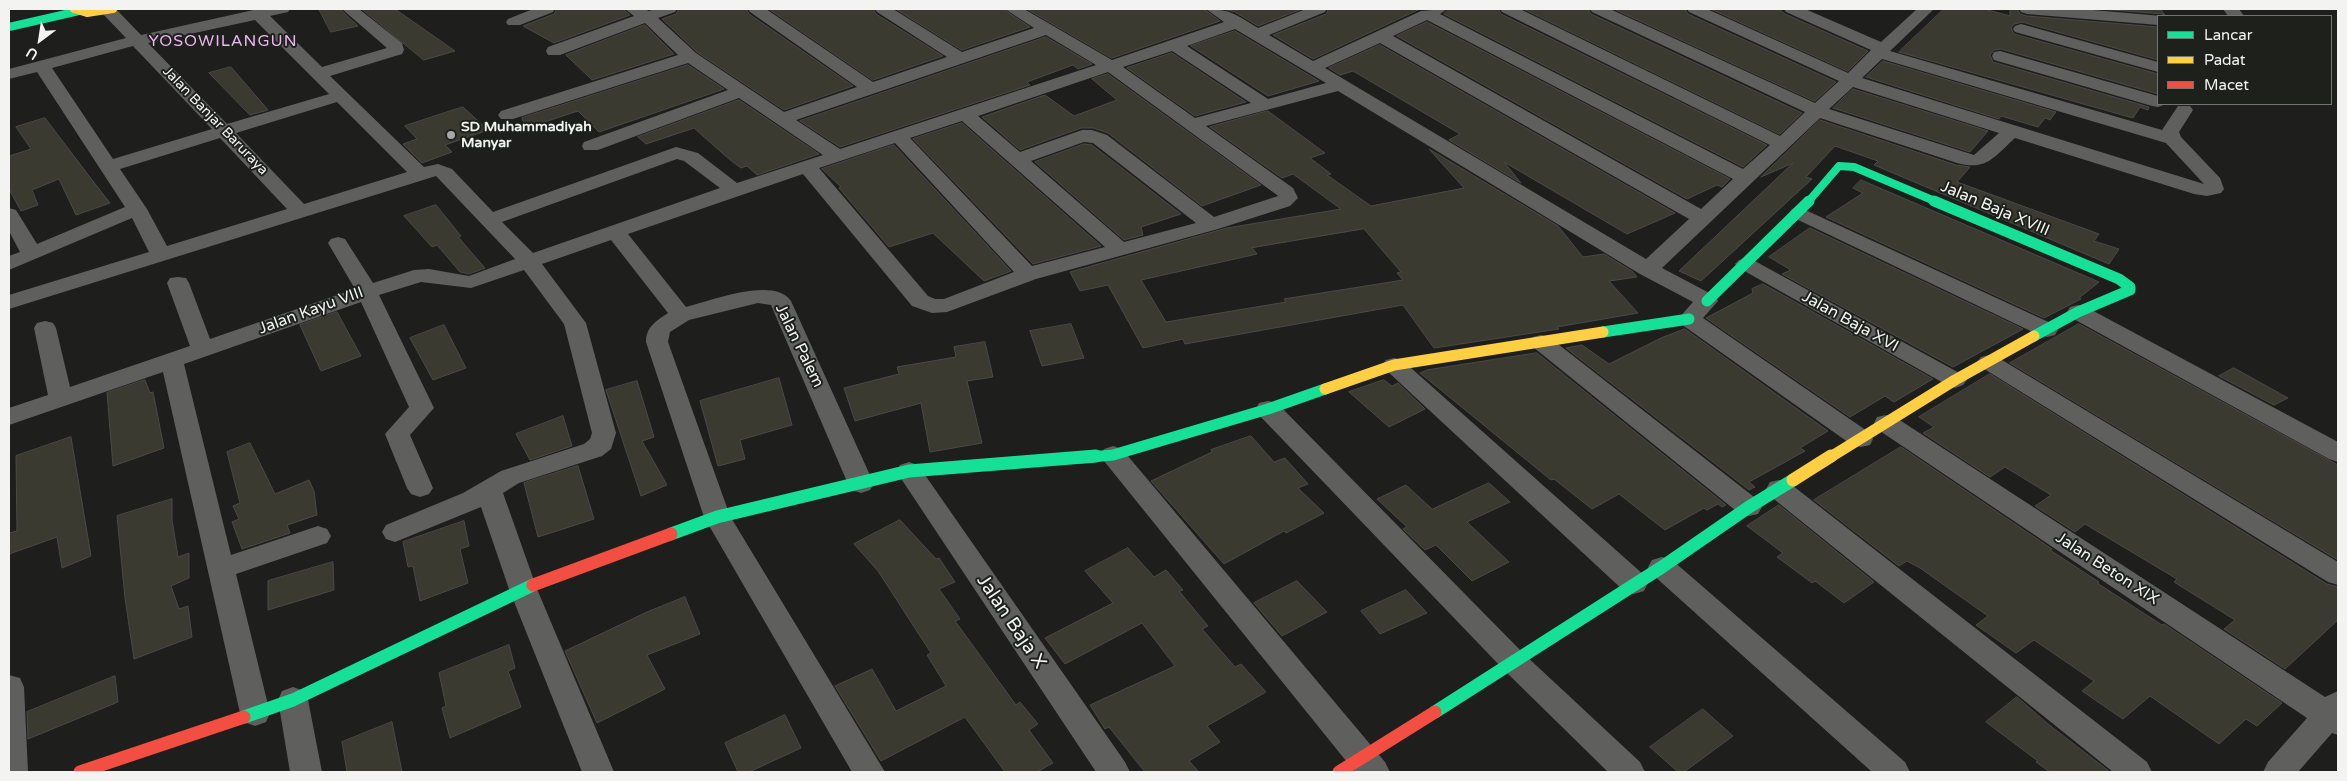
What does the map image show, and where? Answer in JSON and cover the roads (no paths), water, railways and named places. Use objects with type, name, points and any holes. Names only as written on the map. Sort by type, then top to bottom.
[{"type":"street","points":[[9,19],[51,9]]},
{"type":"street","points":[[9,27],[77,10],[111,9]]},
{"type":"street","name":"Jalan Banjar Baruraya","points":[[111,9],[138,40],[300,210]]},
{"type":"street","points":[[9,74],[138,40],[282,9]]},
{"type":"street","points":[[318,74],[396,50],[396,47],[350,9]]},
{"type":"street","points":[[514,22],[547,9]]},
{"type":"street","points":[[554,51],[640,12],[669,9]]},
{"type":"street","points":[[756,9],[870,89]]},
{"type":"street","points":[[883,9],[960,59]]},
{"type":"street","points":[[1018,12],[1043,9]]},
{"type":"street","points":[[1215,9],[1648,269],[1707,301]]},
{"type":"street","points":[[1256,35],[1319,9]]},
{"type":"street","points":[[1508,9],[1782,144]]},
{"type":"street","points":[[1598,9],[1817,111],[1964,159],[1981,160],[2011,131]]},
{"type":"street","points":[[1695,9],[1850,80],[2194,188],[2214,189],[2213,182],[2173,139],[2170,132],[2172,126],[2186,107],[2171,105]]},
{"type":"street","points":[[1792,9],[1880,51],[1975,83],[2173,139]]},
{"type":"street","points":[[1648,269],[1926,9]]},
{"type":"street","points":[[1975,83],[2000,56],[2021,29],[2031,9],[2157,20]]},
{"type":"street","points":[[640,12],[690,57],[739,92],[838,157]]},
{"type":"street","points":[[808,168],[920,301],[932,306],[947,305],[1028,274],[1211,225],[1282,202],[1288,195],[1110,66],[1018,12]]},
{"type":"street","points":[[1311,68],[1433,12],[1745,178]]},
{"type":"street","points":[[258,14],[420,174]]},
{"type":"street","points":[[2080,14],[2157,35]]},
{"type":"street","name":"Jalan Kayu VIII","points":[[9,417],[423,274],[458,283],[471,282],[616,233],[734,190],[808,168],[1238,22]]},
{"type":"street","points":[[780,119],[1048,29]]},
{"type":"street","points":[[2021,29],[2157,67]]},
{"type":"street","points":[[1380,36],[1702,218]]},
{"type":"street","points":[[1174,45],[1266,104]]},
{"type":"street","points":[[2000,56],[2157,102]]},
{"type":"street","points":[[507,115],[690,57]]},
{"type":"street","points":[[42,66],[138,209],[161,254]]},
{"type":"street","points":[[1191,125],[1339,85]]},
{"type":"street","points":[[591,146],[739,92]]},
{"type":"street","points":[[109,166],[340,96]]},
{"type":"street","points":[[964,114],[1120,249]]},
{"type":"street","points":[[1016,160],[1082,136],[1092,136],[1100,139],[1211,225]]},
{"type":"street","points":[[899,137],[1028,274]]},
{"type":"street","points":[[489,220],[676,153],[690,157],[734,190]]},
{"type":"street","name":"Jalan Baja XVIII","points":[[1798,212],[1839,166],[1850,166],[2128,284],[2130,290],[2078,312]]},
{"type":"street","points":[[9,302],[420,174],[438,170],[445,173],[529,262],[575,323],[604,433],[602,443],[593,450],[510,477],[489,492],[395,532]]},
{"type":"street","points":[[9,264],[138,209]]},
{"type":"street","points":[[80,772],[293,700],[523,589],[718,517],[909,471],[1113,454],[1268,409],[1394,365],[1689,318],[1798,212],[2047,330]]},
{"type":"street","points":[[9,214],[32,254]]},
{"type":"street","points":[[616,233],[681,315]]},
{"type":"street","points":[[338,243],[367,292],[422,408],[397,434],[420,488]]},
{"type":"street","name":"Jalan Baja XVI","points":[[1746,264],[1955,380]]},
{"type":"street","points":[[178,283],[204,350]]},
{"type":"street","name":"Jalan Palem","points":[[861,484],[818,383],[780,301],[771,296],[758,296],[681,315],[662,327],[657,334],[656,342],[718,517],[869,772]]},
{"type":"street","points":[[1113,454],[1358,767],[1634,583],[1662,567],[1748,507],[1955,380],[2078,312],[2338,453]]},
{"type":"street","points":[[1689,318],[1861,439]]},
{"type":"street","points":[[45,328],[61,399]]},
{"type":"street","points":[[1542,342],[1748,507]]},
{"type":"street","points":[[172,361],[255,713]]},
{"type":"street","points":[[1988,362],[2338,574]]},
{"type":"street","points":[[1394,365],[1634,583]]},
{"type":"street","points":[[1268,409],[1514,662],[1630,772]]},
{"type":"street","name":"Jalan Beton XIX","points":[[1886,423],[2335,714]]},
{"type":"street","name":"Jalan Baja X","points":[[909,471],[1114,772]]},
{"type":"street","points":[[1779,489],[2136,772]]},
{"type":"street","points":[[489,492],[523,589],[598,772]]},
{"type":"street","points":[[221,569],[318,536]]},
{"type":"street","points":[[1662,567],[1894,772]]},
{"type":"street","points":[[9,687],[12,772]]},
{"type":"street","points":[[293,700],[306,772]]},
{"type":"street","points":[[2279,772],[2335,714]]},
{"type":"place","name":"SD Muhammadiyah Manyar","points":[[451,135]]},
{"type":"district","name":"YOSOWILANGUN","points":[[223,42]]}]
